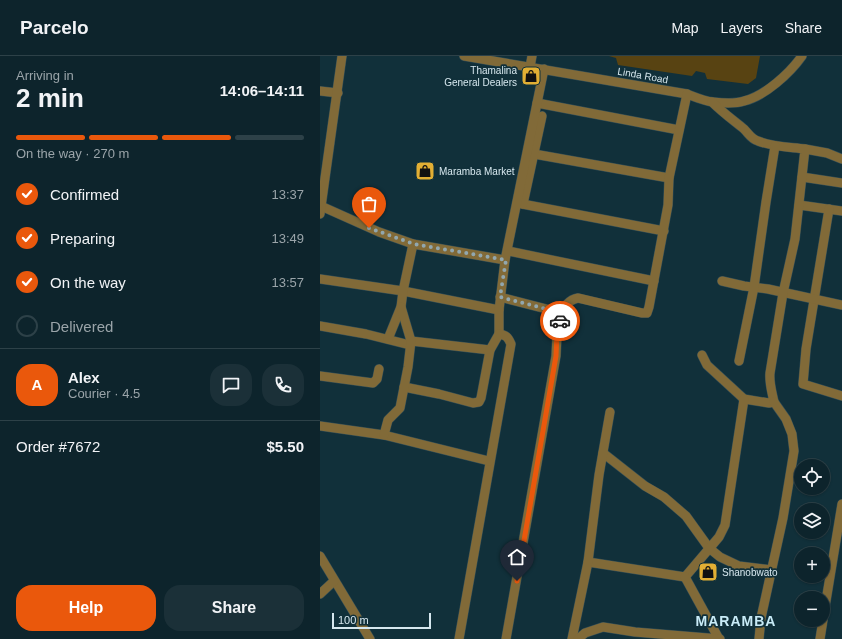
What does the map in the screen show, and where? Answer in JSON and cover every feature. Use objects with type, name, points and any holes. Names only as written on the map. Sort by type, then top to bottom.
[{"type":"street","points":[[342,56],[338,93],[320,210],[414,244],[507,256],[654,281]]},
{"type":"street","name":"Linda Road","points":[[464,56],[686,94],[712,102],[739,102],[752,98],[782,78],[802,56]]},
{"type":"street","points":[[530,67],[532,56]]},
{"type":"street","points":[[520,204],[544,69]]},
{"type":"street","points":[[320,91],[338,93]]},
{"type":"street","points":[[506,639],[556,356],[557,332],[562,313],[568,304],[578,298],[642,313],[647,312],[664,231],[668,205],[669,178],[686,94]]},
{"type":"street","points":[[712,102],[726,116],[745,130],[750,137],[757,141],[775,146],[827,153],[842,159]]},
{"type":"street","points":[[537,103],[679,130]]},
{"type":"street","points":[[404,387],[473,403],[478,402],[481,398],[490,350],[499,334],[500,297],[507,256],[534,154],[542,116]]},
{"type":"street","points":[[739,361],[754,287],[775,146]]},
{"type":"street","points":[[759,639],[760,618],[783,518],[794,451],[792,434],[786,419],[774,402],[769,383],[783,293],[794,239],[805,149]]},
{"type":"street","points":[[534,154],[669,178]]},
{"type":"street","points":[[802,177],[842,183]]},
{"type":"street","points":[[520,204],[664,231]]},
{"type":"street","points":[[799,205],[842,211]]},
{"type":"street","points":[[828,209],[814,298],[803,384],[842,396]]},
{"type":"street","points":[[388,339],[401,307],[403,290],[414,244]]},
{"type":"street","points":[[320,279],[403,290],[499,310]]},
{"type":"street","points":[[722,281],[814,298],[842,305]]},
{"type":"street","points":[[500,297],[562,313]]},
{"type":"street","points":[[384,436],[388,420],[400,408],[410,343],[401,307]]},
{"type":"street","points":[[320,326],[410,343],[490,350]]},
{"type":"street","points":[[459,639],[489,461],[511,344],[505,335],[499,334]]},
{"type":"street","points":[[702,355],[707,365],[744,399],[769,403],[774,402]]},
{"type":"street","points":[[320,376],[373,383],[377,379],[379,369]]},
{"type":"street","points":[[685,577],[719,537],[725,525],[744,399]]},
{"type":"street","points":[[572,639],[588,562],[599,475],[610,412]]},
{"type":"street","points":[[320,426],[384,436],[489,461]]},
{"type":"street","points":[[603,453],[645,486],[664,497],[686,516],[709,548],[720,557],[739,566],[772,570]]},
{"type":"street","points":[[828,591],[842,504]]},
{"type":"street","points":[[320,556],[370,639]]},
{"type":"street","points":[[588,562],[685,577]]},
{"type":"street","points":[[685,577],[720,639]]},
{"type":"street","points":[[320,594],[334,581]]},
{"type":"street","points":[[578,639],[585,633],[603,627],[634,635],[720,639]]},
{"type":"street","points":[[820,639],[822,627]]},
{"type":"shaded area","points":[[609,56],[760,56],[756,78],[748,84],[707,79],[705,73],[696,71],[692,76],[618,65],[616,58]]},
{"type":"way so far","points":[[369,228],[414,244],[506,260],[500,297],[562,313],[560,321]]},
{"type":"place","name":"Thamalina General Dealers","points":[[531,76]]},
{"type":"place","name":"Maramba Market","points":[[425,171]]},
{"type":"place","name":"Shanobwato","points":[[708,572]]},
{"type":"district","name":"MARAMBA","points":[[736,621]]},
{"type":"route","points":[[517,581],[556,356],[557,332],[560,321]]}]
